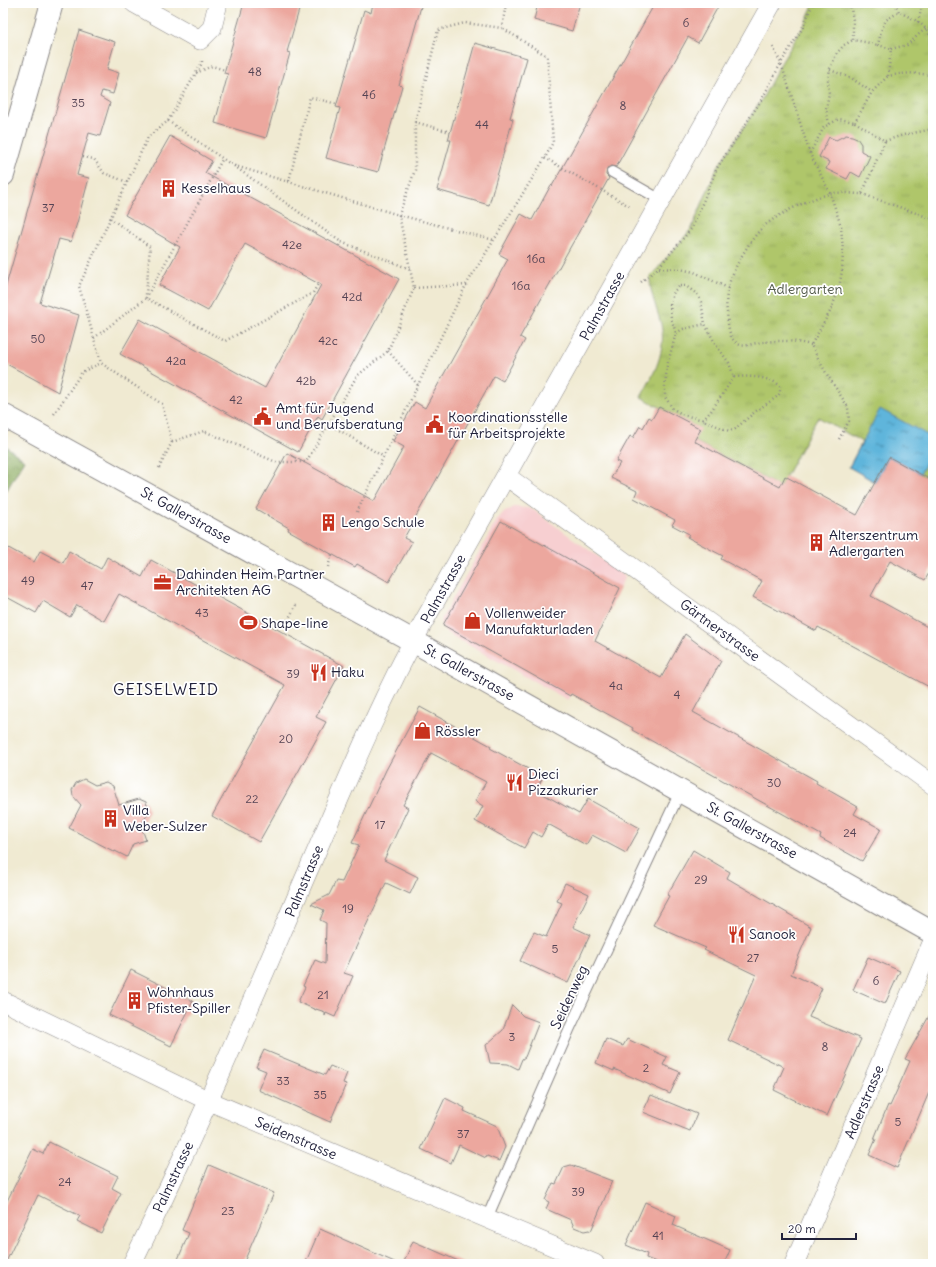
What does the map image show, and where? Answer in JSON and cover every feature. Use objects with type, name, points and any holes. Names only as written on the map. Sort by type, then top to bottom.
[{"type":"main road","points":[[3,175],[52,3]]},
{"type":"main road","name":"St. Gallerstrasse","points":[[3,415],[681,790],[933,933]]},
{"type":"street","points":[[134,3],[200,40],[212,28],[218,3]]},
{"type":"street","name":"Palmstrasse","points":[[132,1264],[209,1101],[364,741],[413,641],[772,3]]},
{"type":"street","name":"Gärtnerstrasse","points":[[506,476],[933,785]]},
{"type":"street","name":"Adlerstrasse","points":[[794,1264],[933,940]]},
{"type":"street","name":"Seidenstrasse","points":[[3,1001],[209,1101],[594,1264]]},
{"type":"lane","points":[[612,172],[661,200]]},
{"type":"lane","name":"Seidenweg","points":[[487,1218],[569,1030],[681,790]]},
{"type":"path","points":[[502,28],[506,3]]},
{"type":"path","points":[[639,283],[658,268],[692,228],[717,168],[762,99],[781,63],[803,27],[813,3]]},
{"type":"path","points":[[850,3],[853,20],[853,40]]},
{"type":"path","points":[[895,3],[899,12],[926,28],[933,30]]},
{"type":"path","points":[[918,22],[923,3]]},
{"type":"path","points":[[878,45],[881,31],[886,20],[899,12]]},
{"type":"path","points":[[172,442],[204,431],[276,462],[306,462],[357,376],[388,351],[414,288],[399,215],[415,170],[415,122],[438,30],[465,23],[502,28],[547,56],[553,142],[545,158],[466,284],[357,512]]},
{"type":"path","points":[[829,124],[826,109],[829,93],[828,80],[830,70],[837,53],[844,45],[853,40],[890,49],[907,45],[926,28]]},
{"type":"path","points":[[926,28],[931,38],[933,54]]},
{"type":"path","points":[[159,468],[172,442],[162,404],[101,363],[79,286],[148,137],[168,121],[202,63],[200,40]]},
{"type":"path","points":[[888,76],[890,49]]},
{"type":"path","points":[[781,63],[810,154],[830,193],[842,226],[842,271],[839,288],[832,310],[811,345]]},
{"type":"path","points":[[196,74],[212,66],[225,70]]},
{"type":"path","points":[[830,70],[851,78],[872,92]]},
{"type":"path","points":[[855,122],[872,92],[888,76],[902,73],[923,73],[933,76]]},
{"type":"path","points":[[289,181],[310,97],[337,104]]},
{"type":"path","points":[[810,154],[824,127],[839,119],[855,122],[884,141]]},
{"type":"path","points":[[168,121],[223,158],[341,242],[410,269]]},
{"type":"path","points":[[415,122],[450,132]]},
{"type":"path","points":[[862,194],[884,141],[903,135],[933,129]]},
{"type":"path","points":[[83,157],[94,160],[104,173],[127,182]]},
{"type":"path","points":[[94,338],[146,298],[223,158]]},
{"type":"path","points":[[545,158],[651,218]]},
{"type":"path","points":[[232,165],[399,215],[494,240]]},
{"type":"path","points":[[838,441],[849,421],[848,408],[826,373],[811,345],[797,341],[777,341],[755,343],[744,346],[736,343],[731,336],[727,308],[728,288],[740,258],[764,227],[779,216],[797,206],[830,193],[862,194],[933,219]]},
{"type":"path","points":[[110,218],[150,248],[146,298]]},
{"type":"path","points":[[339,246],[341,242]]},
{"type":"path","points":[[658,268],[680,269],[694,272],[728,288]]},
{"type":"path","points":[[146,298],[225,341],[313,293],[318,284]]},
{"type":"path","points":[[414,288],[466,284]]},
{"type":"path","points":[[680,286],[686,286],[698,295],[702,302],[705,324],[716,345],[729,363],[734,377],[750,376],[775,382],[780,386],[780,393],[772,401],[756,411],[735,429],[729,431],[703,420],[684,415],[673,409],[665,397],[667,366],[676,333],[670,310],[674,291],[680,286]]},
{"type":"path","points":[[676,333],[683,329],[705,324]]},
{"type":"path","points":[[388,351],[418,385]]},
{"type":"path","points":[[54,414],[82,372],[101,363]]},
{"type":"path","points":[[703,420],[711,411],[734,377]]},
{"type":"path","points":[[328,424],[384,457]]},
{"type":"path","points":[[328,570],[332,554]]},
{"type":"path","points":[[288,620],[298,602]]},
{"type":"shaded area","points":[[514,507],[528,508],[535,511],[625,576],[568,700],[447,633],[441,626],[442,618],[497,520],[502,514]]},
{"type":"green space","name":"Adlergarten","points":[[814,3],[933,3],[933,481],[889,457],[875,482],[849,467],[862,442],[818,417],[780,487],[694,441],[700,429],[641,397],[655,371],[661,353],[662,344],[661,324],[652,294],[650,276],[692,228],[717,168],[762,99],[781,63],[803,27]]},
{"type":"green space","points":[[3,444],[24,460],[3,497]]},
{"type":"water","points":[[880,409],[933,438],[933,450],[920,474],[889,457],[875,482],[849,467]]},
{"type":"building","points":[[244,3],[301,3],[287,52],[290,53],[266,138],[215,123],[228,74],[224,73]]},
{"type":"building","points":[[373,3],[422,3],[399,85],[402,86],[378,172],[326,158],[340,108],[336,107],[364,10],[371,13]]},
{"type":"building","points":[[538,3],[580,3],[572,31],[534,20]]},
{"type":"building","points":[[655,3],[720,3],[698,43],[688,37],[616,167],[612,166],[607,168],[606,175],[609,178],[520,337],[525,340],[503,381],[494,376],[404,538],[412,542],[389,582],[357,564],[355,567],[288,530],[289,528],[256,509],[287,453],[374,501],[404,447],[393,441],[415,402],[425,408],[508,259],[499,254],[521,214],[532,220]]},
{"type":"building","points":[[79,30],[115,42],[107,69],[119,73],[113,94],[102,91],[100,97],[110,103],[100,136],[89,133],[77,175],[89,178],[77,223],[71,242],[59,239],[40,303],[79,315],[58,392],[3,362],[3,296]]},
{"type":"building","points":[[475,43],[527,58],[510,118],[513,119],[489,205],[437,190],[451,140],[448,140]]},
{"type":"building","points":[[846,135],[857,138],[861,144],[861,151],[870,156],[860,177],[851,172],[847,179],[826,169],[829,162],[819,157],[829,137],[836,140]]},
{"type":"building","points":[[170,136],[212,161],[205,173],[399,279],[322,419],[318,416],[298,452],[120,354],[140,319],[265,388],[321,285],[245,244],[208,311],[159,285],[180,247],[125,215]]},
{"type":"building","name":"Alterszentrum Adlergarten","points":[[659,407],[701,429],[694,441],[780,487],[785,476],[857,515],[889,457],[933,481],[933,566],[925,580],[890,561],[871,596],[933,630],[933,689],[818,627],[816,631],[753,597],[762,581],[721,559],[723,556],[687,537],[689,534],[672,525],[675,520],[634,498],[637,491],[611,478],[620,463],[616,461],[630,436],[633,438],[640,426],[643,428],[649,417],[652,419]]},
{"type":"building","points":[[501,521],[620,588],[595,641],[661,678],[685,634],[721,661],[693,712],[817,781],[816,783],[858,807],[854,814],[881,829],[862,861],[820,838],[821,835],[632,730],[633,728],[571,694],[570,696],[443,625]]},
{"type":"building","points":[[3,545],[34,562],[40,551],[63,563],[69,551],[101,569],[107,557],[142,577],[151,560],[344,666],[316,717],[326,722],[259,842],[212,816],[285,685],[119,594],[104,621],[77,605],[70,617],[43,601],[36,613],[3,595]]},
{"type":"building","points":[[420,707],[491,746],[490,748],[543,777],[536,790],[579,814],[588,799],[640,828],[626,853],[592,835],[586,845],[548,824],[541,837],[533,832],[524,848],[475,821],[483,806],[475,801],[486,782],[431,753],[403,805],[408,808],[384,860],[418,877],[410,894],[386,883],[344,973],[353,976],[335,1017],[326,1013],[325,1016],[325,1012],[316,1010],[298,1002],[305,987],[303,986],[315,960],[325,964],[326,923],[320,920],[324,910],[311,904],[329,895],[336,881],[342,882],[359,845],[352,843],[386,770]]},
{"type":"building","name":"Villa Weber-Sulzer","points":[[84,779],[95,785],[106,782],[113,786],[119,805],[139,799],[146,802],[149,811],[141,826],[146,840],[133,844],[127,857],[69,828],[81,805],[73,796],[72,790],[76,783]]},
{"type":"building","points":[[693,850],[730,872],[727,878],[811,927],[791,974],[822,988],[809,1017],[861,1039],[827,1116],[774,1090],[784,1067],[728,1040],[756,975],[704,950],[706,948],[653,925],[669,896],[667,895]]},
{"type":"building","points":[[565,883],[589,894],[573,927],[590,935],[568,983],[520,961],[534,932],[546,937],[562,903],[557,901]]},
{"type":"building","points":[[868,957],[900,971],[885,1004],[853,990]]},
{"type":"building","points":[[131,970],[193,1001],[171,1046],[109,1015]]},
{"type":"building","points":[[512,1005],[523,1016],[539,1022],[525,1057],[522,1059],[518,1069],[508,1064],[490,1063],[486,1045],[503,1030]]},
{"type":"building","points":[[933,1009],[933,1083],[897,1168],[869,1155],[888,1105],[890,1106],[910,1061],[905,1059]]},
{"type":"building","points":[[606,1039],[623,1046],[627,1039],[667,1057],[663,1065],[680,1072],[670,1094],[614,1069],[614,1071],[596,1063]]},
{"type":"building","points":[[264,1050],[325,1075],[330,1066],[347,1073],[343,1083],[346,1084],[330,1122],[258,1090],[266,1071],[256,1067]]},
{"type":"building","points":[[651,1095],[697,1114],[690,1131],[643,1112]]},
{"type":"building","points":[[445,1098],[465,1108],[464,1111],[497,1126],[505,1147],[499,1161],[487,1156],[486,1158],[459,1145],[451,1163],[421,1149]]},
{"type":"building","points":[[49,1142],[118,1176],[112,1188],[121,1193],[101,1233],[77,1221],[80,1216],[38,1195],[5,1264],[3,1264],[3,1209],[33,1149],[43,1154]]},
{"type":"building","points":[[209,1165],[274,1193],[243,1264],[176,1264],[189,1233],[182,1230]]},
{"type":"building","points":[[571,1165],[612,1181],[591,1231],[584,1231],[574,1227],[571,1220],[546,1209],[549,1202],[545,1200],[553,1183],[556,1184],[564,1167]]},
{"type":"building","points":[[645,1202],[676,1216],[673,1225],[730,1250],[724,1264],[661,1264],[646,1258],[647,1254],[626,1245]]},
{"type":"building","points":[[320,1229],[399,1264],[305,1264]]},
{"type":"building","points":[[413,1241],[465,1264],[403,1264]]},
{"type":"place","name":"Kesselhaus","points":[[168,188]]},
{"type":"place","name":"Amt für Jugend und Berufsberatung","points":[[263,416]]},
{"type":"place","name":"Koordinationsstelle für Arbeitsprojekte","points":[[435,425]]},
{"type":"place","name":"Lengo Schule","points":[[328,522]]},
{"type":"place","name":"Alterszentrum Adlergarten","points":[[816,543]]},
{"type":"place","name":"Dahinden Heim Partner Architekten AG","points":[[163,582]]},
{"type":"place","name":"Vollenweider Manufakturladen","points":[[472,621]]},
{"type":"place","name":"Shape-line","points":[[248,623]]},
{"type":"place","name":"Haku","points":[[318,672]]},
{"type":"place","name":"Rössler","points":[[422,731]]},
{"type":"place","name":"Dieci Pizzakurier","points":[[515,782]]},
{"type":"place","name":"Villa Weber-Sulzer","points":[[110,818]]},
{"type":"place","name":"Sanook","points":[[736,934]]},
{"type":"place","name":"Wohnhaus Pfister-Spiller","points":[[134,1000]]},
{"type":"district","name":"GEISELWEID","points":[[166,689]]}]
